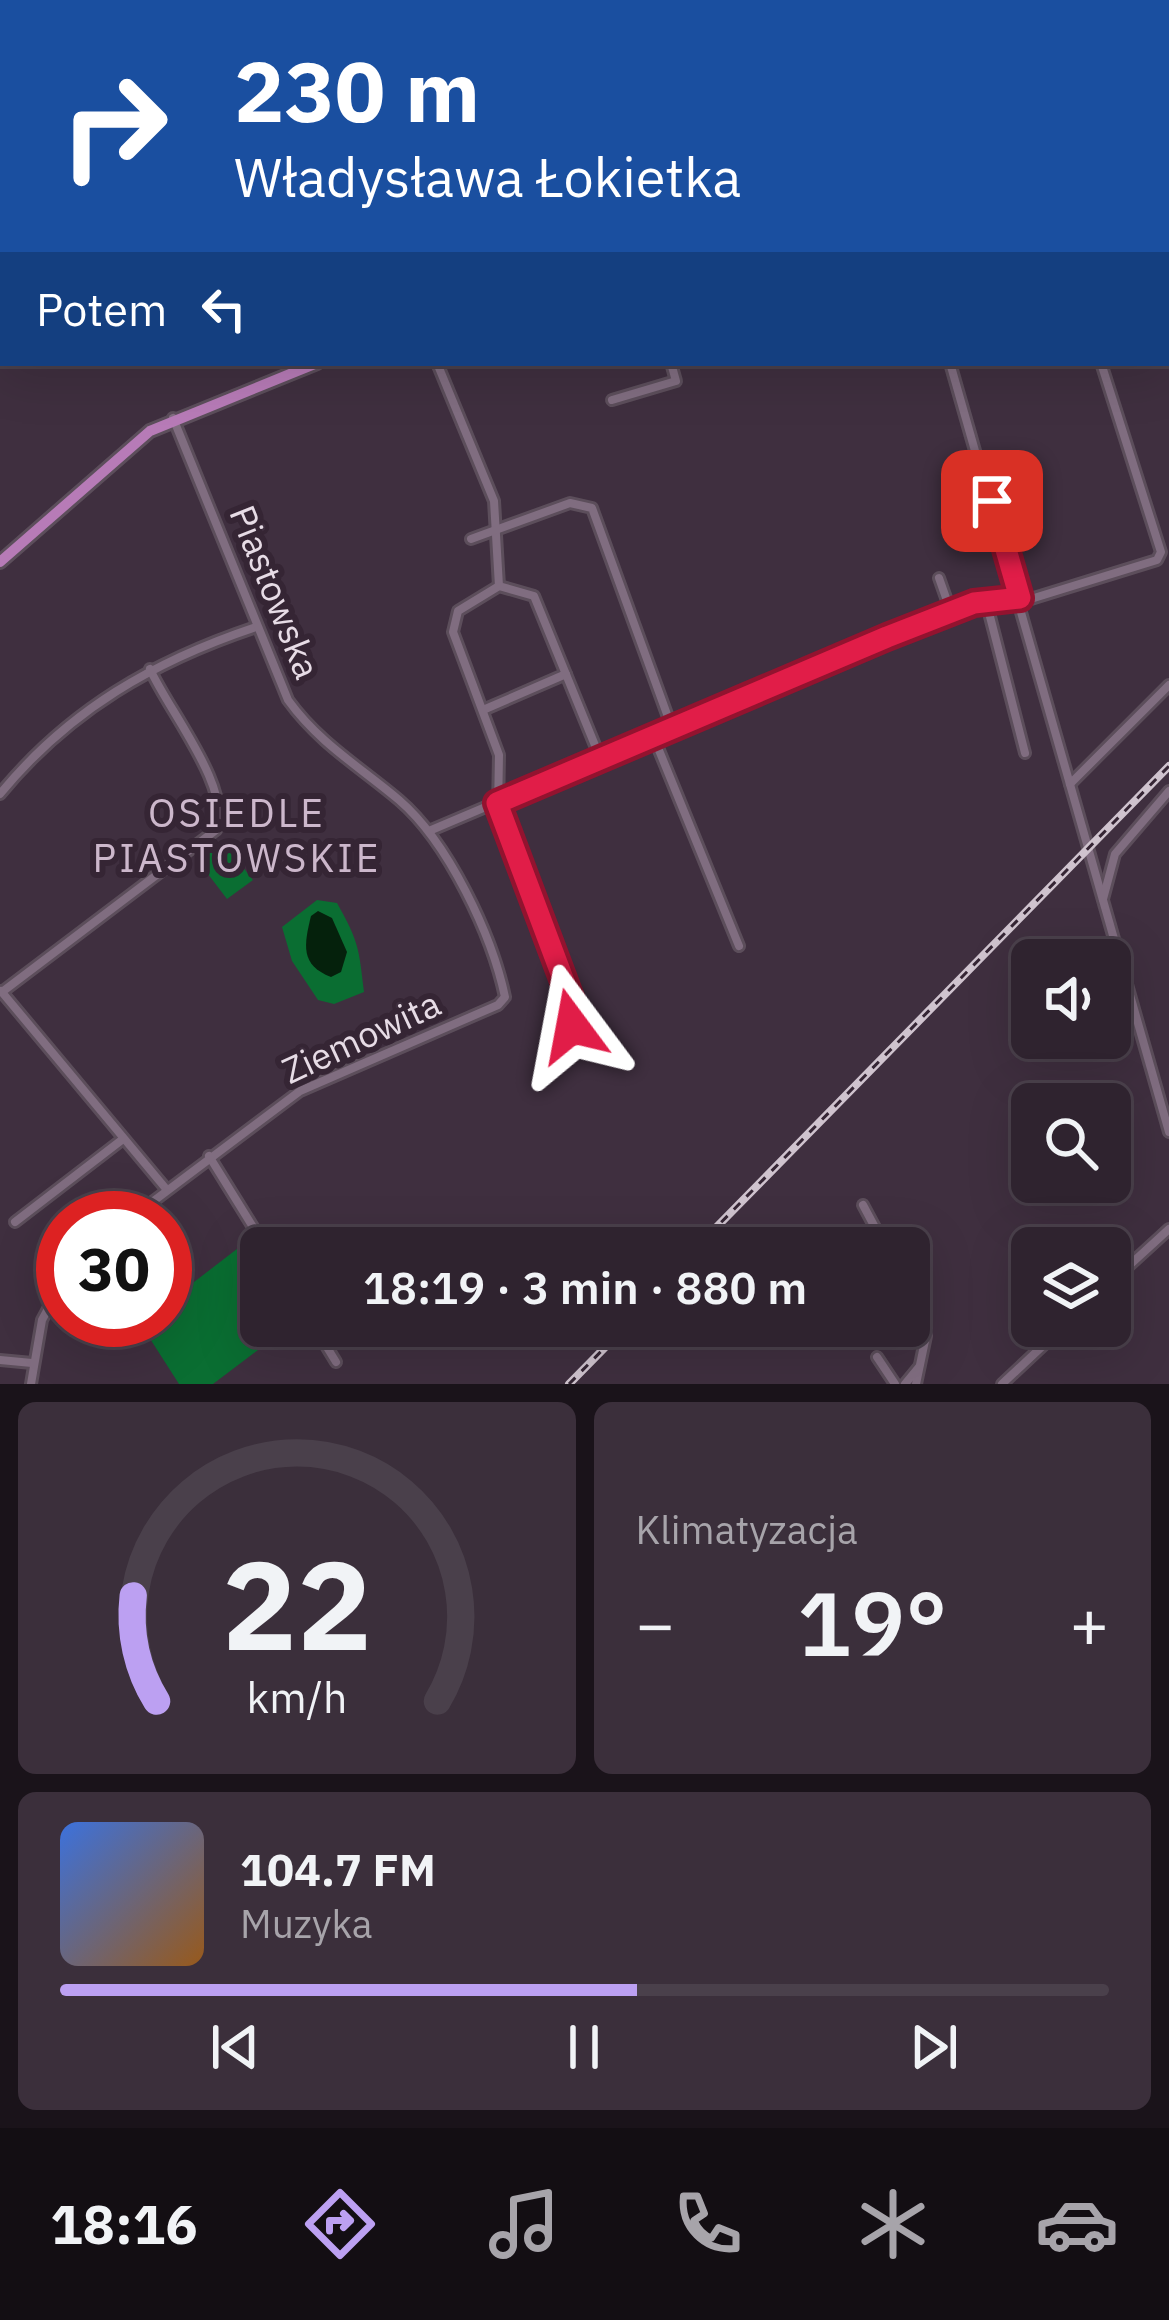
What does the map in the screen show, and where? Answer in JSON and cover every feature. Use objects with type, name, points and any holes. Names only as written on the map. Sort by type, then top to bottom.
[{"type":"main road","points":[[0,562],[124,450],[173,418],[308,366]]},
{"type":"street","points":[[438,366],[494,501],[498,530],[494,570],[499,586]]},
{"type":"street","points":[[612,400],[676,381],[672,366]]},
{"type":"street","points":[[951,366],[1169,1132]]},
{"type":"street","points":[[429,831],[654,738],[710,708],[951,612],[986,601],[1021,600],[1157,560],[1162,552],[1102,366]]},
{"type":"street","name":"Piastowska","points":[[173,418],[256,626],[300,717],[429,831],[470,905],[503,1001]]},
{"type":"street","points":[[471,538],[570,503],[592,508],[672,719],[671,730]]},
{"type":"street","points":[[939,578],[951,612]]},
{"type":"street","points":[[577,1016],[497,803],[499,755],[452,625],[458,611],[499,586],[534,596],[601,760]]},
{"type":"street","points":[[986,601],[1025,753]]},
{"type":"street","points":[[0,794],[71,722],[151,669],[256,626]]},
{"type":"street","points":[[151,669],[216,789],[221,812],[216,830],[1,991],[166,1190]]},
{"type":"street","points":[[483,710],[566,674]]},
{"type":"street","points":[[1070,784],[1169,685]]},
{"type":"street","points":[[654,738],[739,946]]},
{"type":"street","points":[[1103,899],[1115,854],[1169,791]]},
{"type":"street","name":"Ziemowita","points":[[166,1190],[326,1077],[503,1001]]},
{"type":"street","points":[[15,1222],[123,1138]]},
{"type":"street","points":[[209,1156],[253,1227]]},
{"type":"street","points":[[863,1205],[875,1227]]},
{"type":"street","points":[[1131,1264],[1169,1229]]},
{"type":"street","points":[[31,1384],[36,1344]]},
{"type":"street","points":[[327,1347],[336,1362]]},
{"type":"street","points":[[916,1384],[925,1347]]},
{"type":"street","points":[[1002,1384],[1042,1347]]},
{"type":"street","points":[[905,1384],[926,1355]]},
{"type":"street","points":[[884,1384],[877,1357],[895,1384]]},
{"type":"street","points":[[0,1360],[32,1363]]},
{"type":"green space","points":[[223,842],[253,880],[227,899],[198,861]]},
{"type":"green space","points":[[317,900],[337,903],[361,965],[364,992],[334,1004],[318,1000],[292,961],[282,927]]},
{"type":"green space","points":[[240,1247],[240,1347],[262,1347],[213,1384],[179,1384],[155,1347],[192,1347],[192,1284]]},
{"type":"shaded area","points":[[318,911],[332,918],[347,952],[341,972],[331,977],[314,966],[307,953],[311,916]]},
{"type":"railway","points":[[717,1227],[1169,766]]},
{"type":"railway","points":[[569,1384],[605,1347]]},
{"type":"district","name":"OSIEDLE PIASTOWSKIE","points":[[237,836]]},
{"type":"route","points":[[572,1026],[577,1016],[497,803],[654,738],[710,708],[861,652],[887,637],[974,603],[1020,598],[992,501]]}]
